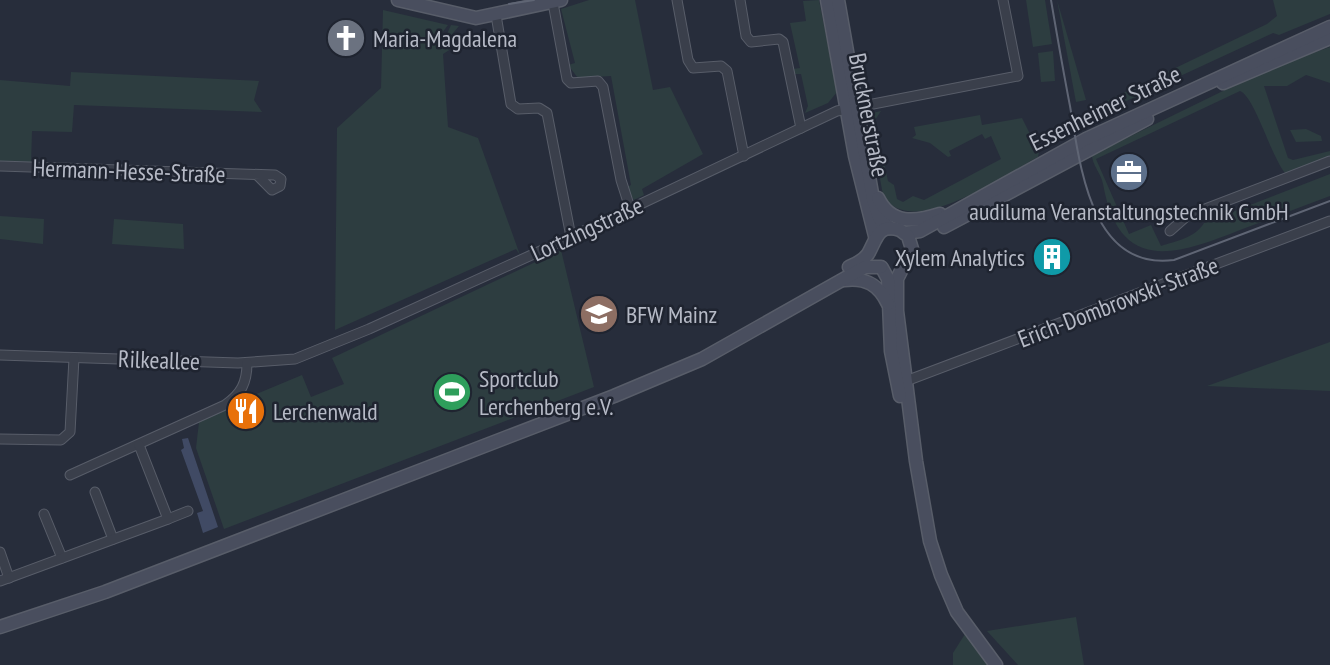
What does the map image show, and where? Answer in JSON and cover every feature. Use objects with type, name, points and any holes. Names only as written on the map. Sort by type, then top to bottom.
[{"type":"main road","points":[[398,0],[466,16],[496,15],[557,1]]},
{"type":"main road","points":[[463,0],[462,8],[466,16]]},
{"type":"main road","name":"Brucknerstraße","points":[[827,0],[879,218],[890,228]]},
{"type":"main road","name":"Brucknerstraße","points":[[838,0],[865,206],[875,236]]},
{"type":"main road","name":"Essenheimer Straße","points":[[905,233],[920,232],[1086,139],[1330,27]]},
{"type":"main road","name":"Essenheimer Straße","points":[[912,249],[924,238],[976,209],[1181,102],[1330,38]]},
{"type":"main road","points":[[870,174],[882,207],[901,219],[921,220],[957,209]]},
{"type":"main road","points":[[665,375],[860,261],[870,250],[875,236],[890,228],[905,233],[912,249],[897,279],[896,297],[916,461],[930,541],[946,588],[971,635],[996,665]]},
{"type":"main road","points":[[870,250],[872,258],[888,279],[891,351],[901,407],[916,461]]},
{"type":"main road","points":[[0,627],[118,587],[665,375],[723,348],[869,266],[892,270],[902,267]]},
{"type":"main road","points":[[841,281],[869,282],[881,291],[888,304]]},
{"type":"street","points":[[677,0],[688,60],[692,68],[721,65],[727,71],[744,156]]},
{"type":"street","points":[[740,0],[746,36],[751,43],[779,39],[783,42],[801,128]]},
{"type":"street","name":"Lortzingstraße","points":[[316,351],[852,107],[1018,76],[1003,0]]},
{"type":"street","points":[[557,1],[567,79],[571,83],[598,81],[603,87],[621,180],[630,208]]},
{"type":"street","points":[[496,15],[511,104],[518,109],[539,108],[547,113],[571,237]]},
{"type":"street","points":[[1170,231],[1187,216],[1330,161]]},
{"type":"street","name":"Hermann-Hesse-Straße","points":[[0,166],[257,175]]},
{"type":"street","name":"Erich-Dombrowski-Straße","points":[[906,381],[1330,221]]},
{"type":"street","name":"Rilkeallee","points":[[0,355],[247,363],[287,361],[316,351]]},
{"type":"street","points":[[0,439],[61,440],[70,432],[74,358]]},
{"type":"street","points":[[70,475],[237,397],[246,379],[247,363]]},
{"type":"street","points":[[139,445],[168,519]]},
{"type":"street","points":[[95,492],[113,539]]},
{"type":"street","points":[[0,552],[5,579],[188,511]]},
{"type":"street","points":[[44,514],[62,558]]},
{"type":"shaded area","points":[[589,0],[635,0],[653,90],[670,87],[703,154],[642,189],[644,195],[634,200],[626,188],[631,185],[611,76],[578,78],[568,65],[575,63],[561,9]]},
{"type":"shaded area","points":[[819,0],[837,92],[828,103],[805,113],[808,106],[801,74],[794,74],[793,69],[800,68],[790,23],[806,21],[803,1]]},
{"type":"shaded area","points":[[1026,0],[1045,0],[1052,44],[1033,47]]},
{"type":"shaded area","points":[[1057,0],[1086,100],[1076,102]]},
{"type":"shaded area","points":[[1273,0],[1330,0],[1330,14],[1279,35],[1273,33],[1094,116],[1092,108],[1267,24],[1277,16]]},
{"type":"shaded area","points":[[383,10],[448,25],[442,33],[446,36],[451,25],[459,26],[449,38],[451,49],[443,54],[448,127],[478,138],[520,255],[516,249],[335,330],[337,128],[381,88]]},
{"type":"shaded area","points":[[1330,47],[1330,83],[1306,75],[1287,86],[1264,86],[1288,158],[1293,160],[1330,151],[1330,158],[1285,173],[1251,104],[1240,91],[1096,159],[1129,234],[1151,225],[1161,246],[1190,236],[1204,223],[1330,174],[1330,196],[1216,239],[1172,251],[1153,250],[1136,245],[1122,233],[1111,213],[1092,155],[1272,67]]},
{"type":"shaded area","points":[[1053,51],[1055,81],[1041,82],[1038,53]]},
{"type":"shaded area","points":[[71,72],[259,81],[254,100],[262,112],[74,105],[72,132],[32,131],[31,165],[0,163],[0,80],[70,86]]},
{"type":"shaded area","points":[[881,111],[875,120],[888,181],[894,185],[897,199],[903,202],[913,196],[924,200],[1001,159],[991,136],[985,139],[982,134],[949,151],[951,156],[948,157],[930,143],[912,138],[916,135],[914,127],[980,115],[982,125],[1022,118],[1039,152],[1038,157],[958,200],[935,208],[914,211],[896,208],[883,195],[868,114]]},
{"type":"shaded area","points":[[1306,129],[1321,136],[1322,141],[1296,142],[1290,130]]},
{"type":"shaded area","points":[[0,216],[44,219],[43,244],[0,239]]},
{"type":"shaded area","points":[[114,219],[183,224],[184,249],[112,244]]},
{"type":"shaded area","name":"Sportclub Lerchenberg e.V.","points":[[561,250],[594,387],[224,529],[196,448],[199,422],[235,403],[302,375],[311,397],[344,384],[332,358]]},
{"type":"shaded area","points":[[1330,342],[1330,391],[1207,386]]},
{"type":"shaded area","points":[[1076,617],[1084,665],[1018,665],[987,631]]},
{"type":"shaded area","points":[[965,634],[990,665],[953,665],[953,653]]},
{"type":"water","points":[[188,438],[218,527],[203,533],[197,513],[203,511],[181,450],[184,448],[182,439]]},
{"type":"tram line","points":[[509,4],[534,0]]},
{"type":"tram line","points":[[1051,0],[1085,183],[1094,209],[1107,231],[1124,249],[1146,259],[1174,260],[1330,201]]},
{"type":"place","name":"Maria-Magdalena","points":[[346,38]]},
{"type":"place","name":"audiluma Veranstaltungstechnik GmbH","points":[[1129,172]]},
{"type":"place","name":"Xylem Analytics","points":[[1052,257]]},
{"type":"place","name":"BFW Mainz","points":[[599,314]]},
{"type":"place","name":"Sportclub Lerchenberg e.V.","points":[[452,392]]},
{"type":"place","name":"Lerchenwald","points":[[246,411]]}]
